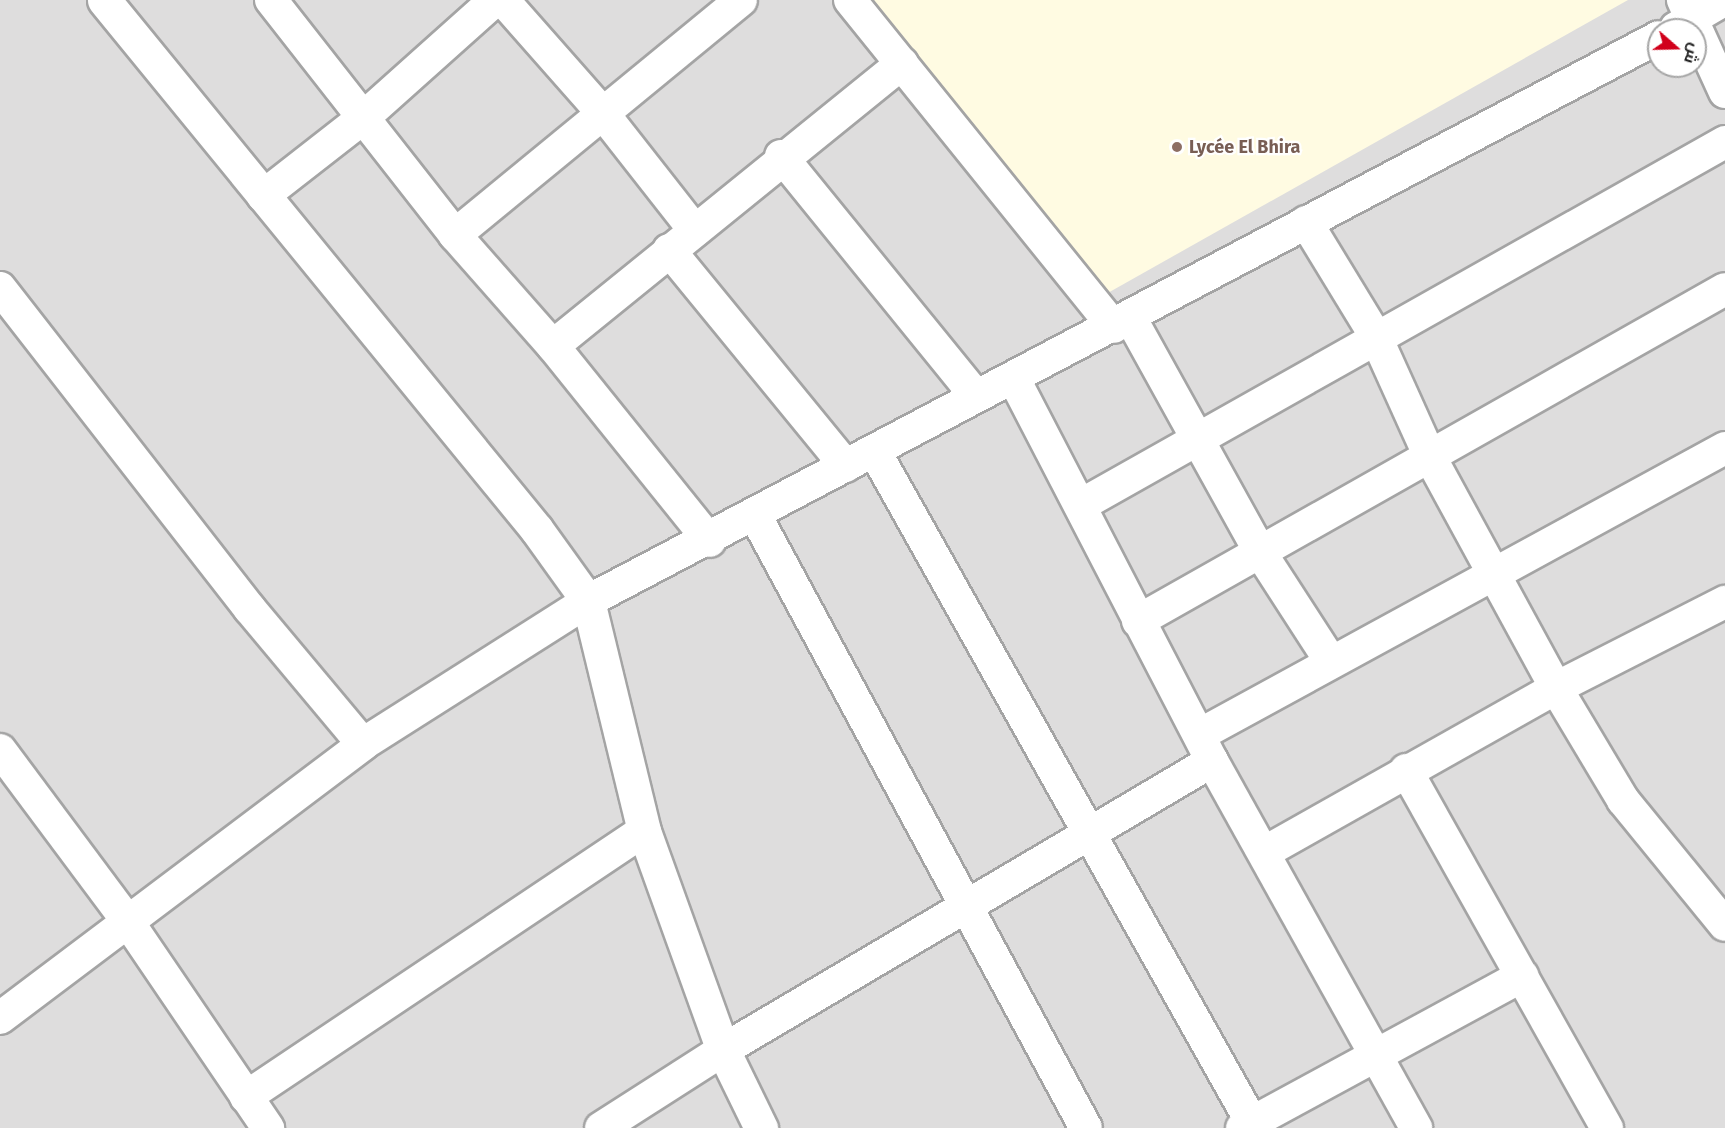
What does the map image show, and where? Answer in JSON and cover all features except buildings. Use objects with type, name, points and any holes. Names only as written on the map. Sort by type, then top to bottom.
[{"type":"street","points":[[104,0],[537,530],[588,602],[644,831],[723,1050],[761,1128]]},
{"type":"street","points":[[271,0],[455,235],[553,346],[710,541]]},
{"type":"street","points":[[263,196],[363,118],[495,0]]},
{"type":"street","points":[[503,0],[601,111],[695,231]]},
{"type":"street","points":[[455,235],[601,111],[741,0]]},
{"type":"street","points":[[850,0],[1122,323],[1196,437],[1260,552],[1330,660]]},
{"type":"street","points":[[1724,0],[1683,16],[1725,92]]},
{"type":"street","points":[[0,1018],[126,919],[363,744],[588,602],[756,517],[976,396],[1122,323],[1305,222],[1647,43]]},
{"type":"street","points":[[553,346],[695,231],[781,156],[902,63]]},
{"type":"street","points":[[1081,505],[1375,335],[1725,142]]},
{"type":"street","points":[[781,156],[976,396]]},
{"type":"street","points":[[1305,222],[1375,335],[1430,457],[1556,688],[1623,800],[1725,925]]},
{"type":"street","points":[[669,250],[846,466]]},
{"type":"street","points":[[0,288],[250,609],[363,744]]},
{"type":"street","points":[[1138,621],[1725,289]]},
{"type":"street","points":[[1014,379],[1081,505],[1138,621],[1375,1057],[1416,1128]]},
{"type":"street","points":[[601,1128],[723,1050],[1085,834],[1330,660],[1725,448]]},
{"type":"street","points":[[875,452],[1085,834],[1250,1126],[1522,976]]},
{"type":"street","points":[[756,517],[963,907],[1086,1128]]},
{"type":"street","points":[[1265,852],[1406,770],[1556,688],[1725,602]]},
{"type":"street","points":[[0,750],[126,919],[268,1128]]},
{"type":"street","points":[[1406,770],[1607,1128]]},
{"type":"street","points":[[246,1097],[644,831]]},
{"type":"shaded area","points":[[0,0],[1725,0],[1725,1128],[0,1128]]},
{"type":"shaded area","name":"Lycée El Bhira","points":[[866,0],[1628,0],[1106,294]]},
{"type":"place","name":"Lycée El Bhira","points":[[1177,147]]}]
